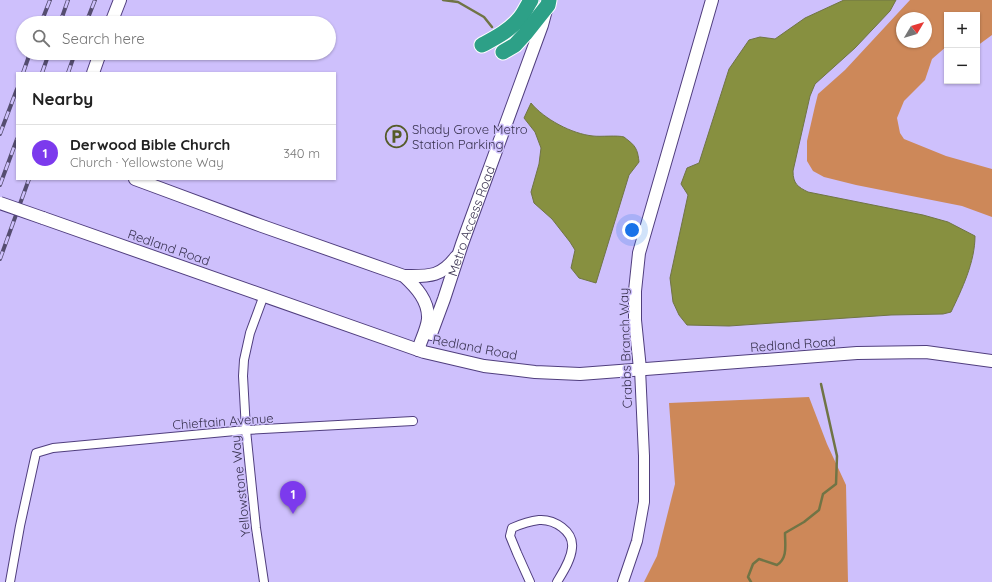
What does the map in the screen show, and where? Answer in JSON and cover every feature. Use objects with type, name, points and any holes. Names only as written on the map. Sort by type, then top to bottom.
[{"type":"highway","points":[[482,45],[508,30],[519,19],[531,0]]},
{"type":"highway","points":[[503,52],[515,45],[525,34],[548,2]]},
{"type":"main road","points":[[114,16],[120,0]]},
{"type":"main road","name":"Crabbs Branch Way","points":[[640,369],[635,320],[635,291],[639,253],[712,0]]},
{"type":"main road","name":"Metro Access Road","points":[[421,351],[430,336],[444,299],[459,253],[542,24],[548,2]]},
{"type":"main road","points":[[93,72],[98,60]]},
{"type":"main road","points":[[138,180],[404,276],[428,276],[437,274],[451,264],[459,253]]},
{"type":"main road","name":"Redland Road","points":[[0,203],[421,351],[484,366],[535,372],[580,374],[857,353],[926,352],[992,361]]},
{"type":"main road","points":[[404,276],[417,288],[428,311],[428,320],[421,351]]},
{"type":"street","name":"Yellowstone Way","points":[[264,296],[250,333],[244,360],[243,376],[246,430],[256,528],[264,582]]},
{"type":"street","name":"Crabbs Branch Way","points":[[623,582],[637,541],[644,502],[644,456],[640,369]]},
{"type":"street","name":"Chieftain Avenue","points":[[10,582],[20,526],[36,453],[60,447],[246,430],[413,421]]},
{"type":"street","points":[[530,582],[516,553],[510,536],[512,528],[523,523],[540,520],[555,524],[565,530],[571,537],[572,547],[570,557],[557,582]]},
{"type":"shaded area","points":[[844,0],[896,0],[890,11],[855,48],[815,84],[810,96],[793,171],[795,182],[799,187],[808,192],[923,215],[948,222],[975,236],[973,256],[963,285],[951,312],[943,314],[891,315],[729,326],[687,325],[679,315],[673,302],[670,278],[688,195],[681,184],[687,168],[699,163],[729,69],[749,40],[760,37],[775,39],[805,18]]},
{"type":"shaded area","points":[[910,0],[992,0],[992,35],[980,44],[980,12],[944,12],[944,49],[932,59],[925,80],[904,101],[897,118],[900,133],[904,139],[946,156],[992,169],[992,217],[962,206],[856,185],[824,177],[813,171],[807,161],[807,141],[818,94],[845,70],[896,15],[896,48],[932,48],[932,12],[899,12]]},
{"type":"shaded area","points":[[531,103],[543,115],[568,129],[585,135],[624,137],[632,143],[637,150],[639,162],[629,175],[596,283],[579,278],[571,268],[575,250],[552,219],[534,203],[531,192],[539,164],[541,148],[535,132],[524,118]]},
{"type":"shaded area","points":[[809,397],[827,444],[846,485],[848,582],[644,582],[657,556],[675,484],[669,403]]},
{"type":"waterway","points":[[443,0],[458,2],[484,17],[492,27]]},
{"type":"waterway","points":[[751,582],[748,577],[753,564],[759,559],[777,565],[781,562],[785,551],[785,533],[804,522],[819,510],[823,494],[836,484],[837,456],[821,384]]},
{"type":"railway","points":[[44,16],[50,0]]},
{"type":"railway","points":[[62,16],[68,0]]},
{"type":"railway","points":[[89,16],[95,0]]},
{"type":"railway","points":[[23,72],[28,60]]},
{"type":"railway","points":[[42,72],[47,60]]},
{"type":"railway","points":[[68,72],[73,60]]},
{"type":"railway","points":[[0,134],[16,92]]},
{"type":"railway","points":[[0,185],[16,142]]},
{"type":"railway","points":[[0,259],[29,180]]},
{"type":"place","name":"Shady Grove Metro Station Parking","points":[[397,136]]},
{"type":"place","name":"Derwood Bible Church","points":[[293,514]]}]
